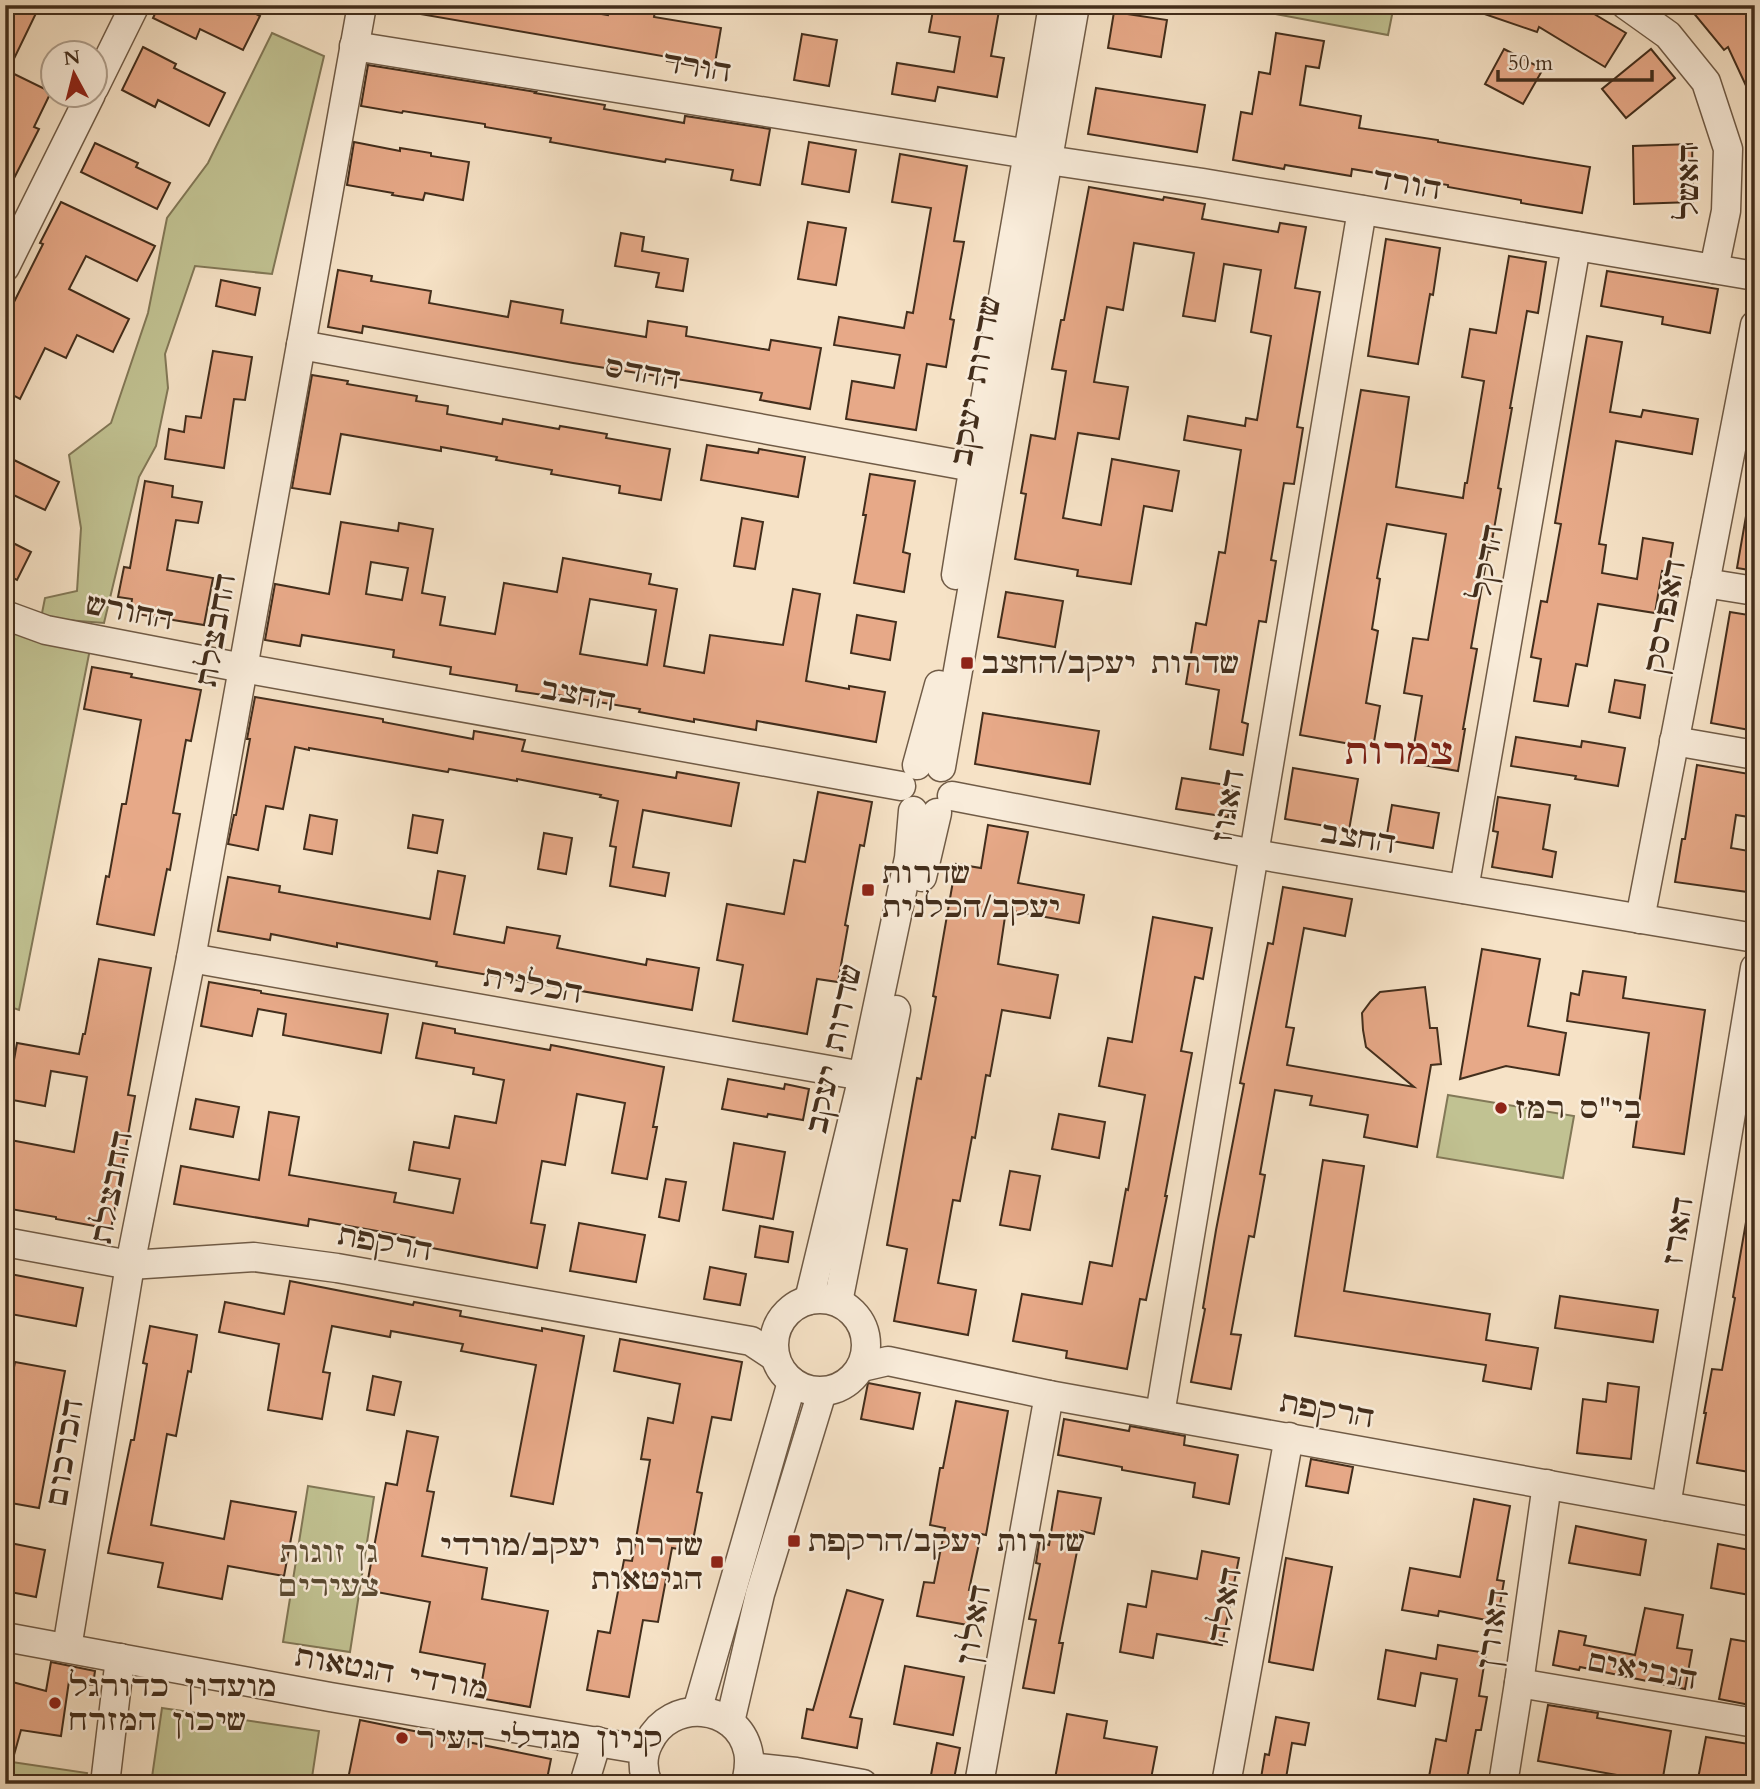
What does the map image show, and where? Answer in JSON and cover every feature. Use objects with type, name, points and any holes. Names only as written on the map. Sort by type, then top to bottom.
[{"type":"street","points":[[108,60],[135,5]]},
{"type":"street","name":"החבצלת","points":[[130,1265],[191,958],[362,5]]},
{"type":"street","name":"שדרות יעקב","points":[[809,1300],[863,1076],[909,858],[927,790],[1038,158],[1053,5]]},
{"type":"street","name":"שדרות יעקב","points":[[838,1302],[924,863],[927,790],[939,689],[973,467],[1038,158],[1075,5]]},
{"type":"street","name":"האשל","points":[[1626,5],[1668,35],[1706,82],[1728,149],[1726,211],[1714,269]]},
{"type":"street","name":"הורד","points":[[354,46],[1203,183],[1755,276]]},
{"type":"street","points":[[5,267],[84,108]]},
{"type":"street","name":"האגוז","points":[[1160,1414],[1362,210]]},
{"type":"street","name":"הדקל","points":[[1464,890],[1576,246]]},
{"type":"street","name":"האפרסק","points":[[1640,919],[1705,583],[1744,440],[1755,325]]},
{"type":"street","name":"ההדס","points":[[301,345],[973,467]]},
{"type":"street","points":[[1705,583],[1755,591]]},
{"type":"street","name":"החורש","points":[[5,615],[46,630],[243,668]]},
{"type":"street","name":"החצב","points":[[243,668],[927,790],[1254,854],[1755,938]]},
{"type":"street","points":[[1674,741],[1755,755]]},
{"type":"street","name":"הכלנית","points":[[191,958],[863,1076]]},
{"type":"street","name":"הארז","points":[[1666,1506],[1755,968]]},
{"type":"street","name":"הרקפת","points":[[5,1242],[130,1265],[254,1257],[337,1268],[751,1341],[775,1357]]},
{"type":"street","name":"הכרכום","points":[[66,1648],[130,1265]]},
{"type":"street","points":[[809,1300],[838,1302],[851,1310],[860,1321],[872,1357],[852,1380],[838,1388],[822,1392],[806,1389],[792,1382],[781,1370],[775,1357],[777,1328],[785,1315],[809,1300]]},
{"type":"street","points":[[751,1341],[777,1328]]},
{"type":"street","name":"הרקפת","points":[[872,1357],[1049,1395],[1755,1521]]},
{"type":"street","points":[[697,1711],[792,1382]]},
{"type":"street","points":[[730,1722],[760,1594],[822,1392]]},
{"type":"street","name":"האלון","points":[[979,1784],[1049,1395]]},
{"type":"street","name":"האלה","points":[[1226,1784],[1289,1437]]},
{"type":"street","name":"האורן","points":[[1503,1784],[1547,1484]]},
{"type":"street","name":"מורדי הגטאות","points":[[5,1637],[330,1698],[645,1750]]},
{"type":"street","points":[[105,1784],[120,1658]]},
{"type":"street","name":"הנביאים","points":[[1519,1683],[1755,1723]]},
{"type":"street","points":[[648,1784],[643,1763],[645,1750],[653,1734],[664,1721],[680,1713],[697,1711],[715,1714],[730,1722],[741,1735],[748,1750],[748,1775],[796,1772],[863,1784]]},
{"type":"street","points":[[584,1784],[597,1741]]},
{"type":"green space","points":[[1394,5],[1388,35],[1238,7]]},
{"type":"green space","points":[[272,33],[324,56],[272,274],[195,266],[165,354],[168,388],[156,446],[139,477],[104,623],[41,618],[45,598],[77,591],[81,528],[69,455],[111,423],[148,313],[167,218],[208,163]]},
{"type":"green space","points":[[5,624],[91,644],[19,1010],[5,1005]]},
{"type":"green space","points":[[1448,1095],[1574,1116],[1563,1178],[1437,1157]]},
{"type":"green space","name":"גן זוגות צעירים","points":[[308,1486],[374,1497],[350,1652],[283,1642]]},
{"type":"green space","points":[[162,1708],[319,1731],[311,1784],[151,1784]]},
{"type":"green space","points":[[5,1761],[87,1773],[85,1784],[5,1784]]},
{"type":"building","points":[[5,5],[40,5],[8,71],[38,86],[38,108],[43,108],[34,127],[39,129],[5,196]]},
{"type":"building","points":[[159,5],[238,5],[260,16],[243,50],[200,29],[196,39],[153,18]]},
{"type":"building","points":[[421,5],[547,5],[608,15],[610,5],[656,5],[654,17],[721,28],[714,69],[667,61],[668,57],[420,14]]},
{"type":"building","points":[[934,5],[1000,5],[991,56],[1004,58],[997,97],[938,87],[935,101],[892,94],[897,63],[954,72],[960,37],[929,32]]},
{"type":"building","points":[[1467,5],[1579,5],[1626,33],[1605,67],[1539,27],[1537,32],[1467,8]]},
{"type":"building","points":[[1687,5],[1755,5],[1755,105],[1728,47],[1724,50]]},
{"type":"building","points":[[1114,12],[1167,20],[1161,57],[1108,48]]},
{"type":"building","points":[[1276,33],[1324,41],[1319,68],[1306,66],[1300,105],[1361,116],[1359,128],[1590,167],[1582,213],[1521,203],[1521,200],[1448,185],[1352,169],[1351,176],[1233,160],[1241,112],[1252,114],[1259,72],[1270,74]]},
{"type":"building","points":[[802,34],[837,40],[829,86],[794,80]]},
{"type":"building","points":[[143,47],[176,64],[174,68],[225,93],[209,126],[158,100],[155,107],[122,90]]},
{"type":"building","points":[[1504,49],[1543,69],[1523,104],[1485,84]]},
{"type":"building","points":[[1651,49],[1675,78],[1626,118],[1602,89]]},
{"type":"building","points":[[368,65],[536,92],[605,105],[604,109],[684,123],[685,116],[770,129],[760,185],[731,180],[733,170],[612,153],[550,142],[551,138],[485,127],[485,124],[361,106]]},
{"type":"building","points":[[1096,88],[1205,105],[1197,152],[1088,134]]},
{"type":"building","points":[[354,142],[400,151],[400,148],[431,153],[431,156],[469,162],[463,200],[425,193],[423,200],[347,185]]},
{"type":"building","points":[[809,142],[856,150],[849,192],[802,184]]},
{"type":"building","points":[[95,143],[138,163],[136,167],[170,183],[157,209],[81,172]]},
{"type":"building","points":[[1692,144],[1693,202],[1634,204],[1633,146]]},
{"type":"building","points":[[900,154],[967,166],[954,241],[964,242],[950,319],[954,320],[946,367],[927,364],[916,430],[846,419],[852,381],[894,388],[900,355],[834,345],[839,317],[904,328],[907,312],[913,313],[931,208],[892,202]]},
{"type":"building","points":[[1089,187],[1163,200],[1164,197],[1205,204],[1202,219],[1278,232],[1280,223],[1306,227],[1295,288],[1320,292],[1297,427],[1303,428],[1294,484],[1284,483],[1271,560],[1276,561],[1266,622],[1259,621],[1242,722],[1248,724],[1243,755],[1210,749],[1219,690],[1186,684],[1196,623],[1206,625],[1219,552],[1225,553],[1241,450],[1184,440],[1188,416],[1245,426],[1246,418],[1257,420],[1271,336],[1251,332],[1261,270],[1224,264],[1215,321],[1183,316],[1194,253],[1134,243],[1123,310],[1107,307],[1094,382],[1128,387],[1119,439],[1078,433],[1063,518],[1101,525],[1112,459],[1179,471],[1172,511],[1144,506],[1131,584],[1077,576],[1078,570],[1015,559],[1026,494],[1021,493],[1031,435],[1055,439],[1066,371],[1052,369]]},
{"type":"building","points":[[61,202],[155,246],[137,281],[86,256],[69,289],[129,319],[113,352],[77,335],[66,358],[45,348],[20,399],[5,391],[5,320]]},
{"type":"building","points":[[808,222],[846,228],[836,285],[798,279]]},
{"type":"building","points":[[621,233],[644,237],[642,251],[688,259],[683,291],[656,287],[659,273],[615,266]]},
{"type":"building","points":[[1386,239],[1440,248],[1418,364],[1368,356]]},
{"type":"building","points":[[1509,256],[1546,262],[1538,313],[1527,311],[1510,408],[1498,488],[1501,489],[1471,648],[1477,649],[1458,771],[1411,763],[1422,696],[1404,693],[1413,638],[1428,640],[1446,534],[1387,524],[1377,578],[1380,579],[1372,629],[1378,631],[1366,703],[1380,706],[1373,748],[1300,735],[1361,390],[1409,397],[1396,487],[1463,498],[1484,381],[1462,377],[1470,329],[1496,333]]},
{"type":"building","points":[[338,270],[372,276],[371,281],[431,291],[429,303],[508,317],[511,301],[563,310],[561,323],[646,337],[648,321],[687,327],[686,336],[769,350],[771,340],[821,348],[810,409],[760,400],[762,393],[363,326],[362,333],[328,327]]},
{"type":"building","points":[[1607,271],[1718,289],[1710,333],[1662,324],[1663,317],[1601,306]]},
{"type":"building","points":[[221,280],[260,288],[255,315],[216,306]]},
{"type":"building","points":[[1587,336],[1622,342],[1610,412],[1641,417],[1643,410],[1698,419],[1692,454],[1616,441],[1599,544],[1606,545],[1602,573],[1637,579],[1643,538],[1673,543],[1668,572],[1662,571],[1655,613],[1598,604],[1587,666],[1576,664],[1568,706],[1534,701],[1541,659],[1531,657],[1541,601],[1547,602],[1561,524],[1555,523]]},
{"type":"building","points":[[213,351],[252,357],[245,400],[234,399],[224,468],[165,459],[169,429],[184,432],[186,416],[201,418]]},
{"type":"building","points":[[312,375],[417,396],[416,401],[448,406],[447,414],[502,424],[503,419],[559,429],[560,426],[607,434],[606,438],[670,449],[661,500],[619,493],[620,486],[551,474],[552,470],[496,460],[497,457],[441,447],[441,451],[341,434],[330,494],[292,488]]},
{"type":"building","points":[[707,445],[758,453],[759,449],[805,457],[798,497],[701,480]]},
{"type":"building","points":[[14,460],[59,482],[45,510],[5,491],[5,478]]},
{"type":"building","points":[[870,474],[915,481],[903,552],[910,554],[904,592],[854,583]]},
{"type":"building","points":[[145,481],[173,486],[172,497],[202,502],[198,523],[176,520],[167,570],[213,578],[204,625],[130,613],[132,599],[118,597],[124,567],[130,568]]},
{"type":"building","points":[[1746,516],[1755,517],[1755,571],[1737,568]]},
{"type":"building","points":[[742,518],[763,522],[755,569],[734,566]]},
{"type":"building","points":[[341,522],[398,531],[399,523],[433,529],[422,593],[445,597],[440,625],[495,634],[504,583],[557,592],[563,558],[651,574],[649,584],[677,589],[664,666],[704,673],[710,635],[783,645],[793,589],[820,594],[806,681],[885,692],[876,742],[757,721],[756,730],[694,719],[694,722],[639,712],[640,709],[516,691],[517,685],[450,674],[451,667],[393,657],[394,650],[302,635],[300,646],[265,640],[275,584],[329,594]],"holes":[[[371,562],[408,568],[402,600],[366,594]],[[590,599],[656,610],[647,665],[580,654]]]},
{"type":"building","points":[[5,539],[31,552],[17,580],[5,574]]},
{"type":"building","points":[[1006,592],[1063,601],[1055,647],[998,637]]},
{"type":"building","points":[[1730,612],[1755,616],[1755,731],[1711,723]]},
{"type":"building","points":[[857,615],[896,622],[890,660],[851,653]]},
{"type":"building","points":[[92,667],[201,690],[191,741],[186,740],[173,813],[180,814],[154,935],[97,924],[106,876],[109,877],[122,804],[126,804],[141,720],[84,709]]},
{"type":"building","points":[[1615,680],[1645,685],[1640,718],[1609,712]]},
{"type":"building","points":[[255,697],[383,719],[383,722],[473,739],[474,731],[525,740],[522,751],[606,766],[676,778],[677,772],[739,783],[731,826],[643,810],[633,867],[669,873],[665,896],[610,886],[616,847],[610,846],[618,801],[600,797],[601,795],[517,779],[449,769],[448,772],[295,747],[283,809],[266,806],[258,850],[228,844],[250,739],[247,739]]},
{"type":"building","points":[[983,713],[1099,731],[1090,784],[975,764]]},
{"type":"building","points":[[1516,737],[1581,747],[1582,741],[1625,748],[1618,786],[1575,779],[1576,776],[1511,766]]},
{"type":"building","points":[[1697,765],[1755,775],[1755,818],[1736,815],[1731,848],[1755,852],[1755,893],[1675,882]]},
{"type":"building","points":[[1293,768],[1358,779],[1349,830],[1285,819]]},
{"type":"building","points":[[1182,778],[1233,786],[1228,817],[1176,809]]},
{"type":"building","points":[[818,792],[872,802],[864,846],[860,845],[845,925],[848,926],[838,982],[817,979],[807,1034],[733,1021],[743,965],[717,960],[727,904],[784,914],[794,860],[805,862]]},
{"type":"building","points":[[1498,797],[1550,805],[1543,849],[1556,852],[1552,877],[1492,867],[1498,832],[1493,831]]},
{"type":"building","points":[[1392,805],[1439,813],[1433,848],[1386,840]]},
{"type":"building","points":[[310,815],[337,820],[332,854],[304,849]]},
{"type":"building","points":[[413,815],[443,820],[437,853],[408,848]]},
{"type":"building","points":[[988,825],[1028,832],[1018,883],[1084,895],[1079,923],[1006,910],[998,964],[1058,975],[1050,1018],[1002,1010],[990,1076],[986,1075],[960,1201],[953,1200],[938,1283],[976,1290],[968,1335],[894,1321],[907,1249],[887,1245],[917,1078],[921,1079],[936,997],[933,996],[956,864],[981,868]]},
{"type":"building","points":[[544,833],[572,838],[566,874],[538,869]]},
{"type":"building","points":[[438,871],[465,876],[454,934],[504,943],[507,927],[560,936],[557,948],[646,965],[647,959],[699,968],[692,1010],[436,966],[437,962],[337,943],[337,947],[271,934],[270,940],[218,931],[228,877],[280,886],[279,892],[430,919]]},
{"type":"building","points":[[1283,887],[1352,899],[1345,936],[1304,928],[1286,1027],[1294,1028],[1287,1065],[1414,1087],[1366,1047],[1362,1013],[1380,992],[1425,987],[1430,1028],[1437,1028],[1441,1064],[1431,1065],[1417,1147],[1364,1137],[1368,1115],[1310,1105],[1312,1096],[1275,1090],[1260,1174],[1265,1175],[1254,1237],[1249,1236],[1231,1334],[1241,1335],[1231,1389],[1191,1382],[1244,1084],[1240,1083],[1268,943],[1273,944]]},
{"type":"building","points":[[1153,917],[1212,928],[1203,979],[1195,977],[1181,1051],[1192,1053],[1146,1300],[1140,1299],[1127,1369],[1066,1358],[1067,1351],[1013,1341],[1022,1294],[1082,1304],[1090,1262],[1112,1266],[1145,1095],[1099,1086],[1108,1038],[1132,1042]]},
{"type":"building","points":[[1482,949],[1540,959],[1528,1026],[1566,1033],[1559,1075],[1506,1066],[1460,1079]]},
{"type":"building","points":[[99,959],[151,968],[128,1095],[135,1096],[111,1229],[5,1208],[5,1139],[74,1152],[87,1077],[51,1071],[45,1106],[7,1099],[17,1043],[79,1054]]},
{"type":"building","points":[[1583,971],[1626,977],[1623,998],[1705,1010],[1684,1154],[1633,1147],[1649,1033],[1567,1021],[1571,993],[1579,995]]},
{"type":"building","points":[[209,982],[388,1014],[381,1053],[283,1035],[286,1014],[258,1009],[252,1036],[201,1026]]},
{"type":"building","points":[[423,1023],[455,1029],[455,1033],[550,1050],[551,1045],[664,1067],[647,1179],[612,1173],[625,1103],[577,1094],[565,1165],[542,1161],[531,1223],[545,1225],[537,1268],[416,1245],[417,1238],[309,1219],[308,1226],[174,1204],[181,1166],[259,1180],[269,1112],[299,1117],[289,1175],[396,1193],[394,1202],[453,1213],[460,1179],[409,1170],[414,1142],[449,1148],[455,1116],[496,1123],[504,1080],[473,1074],[474,1068],[416,1058]]},
{"type":"building","points":[[728,1079],[784,1089],[785,1084],[809,1089],[803,1120],[722,1109]]},
{"type":"building","points":[[196,1099],[239,1107],[233,1137],[190,1129]]},
{"type":"building","points":[[1059,1114],[1105,1122],[1099,1158],[1052,1149]]},
{"type":"building","points":[[734,1143],[785,1152],[773,1219],[723,1210]]},
{"type":"building","points":[[1323,1160],[1364,1166],[1344,1291],[1490,1314],[1486,1340],[1538,1348],[1531,1389],[1483,1381],[1486,1365],[1295,1336]]},
{"type":"building","points":[[1010,1171],[1040,1176],[1030,1230],[1000,1225]]},
{"type":"building","points":[[666,1179],[686,1182],[679,1221],[659,1217]]},
{"type":"building","points":[[1746,1222],[1755,1223],[1755,1389],[1747,1434],[1755,1435],[1755,1473],[1697,1463],[1712,1369],[1722,1370]]},
{"type":"building","points":[[579,1223],[645,1235],[636,1282],[570,1271]]},
{"type":"building","points":[[760,1226],[793,1232],[788,1262],[755,1257]]},
{"type":"building","points":[[710,1267],[746,1274],[740,1305],[704,1299]]},
{"type":"building","points":[[5,1273],[83,1288],[76,1326],[5,1313]]},
{"type":"building","points":[[290,1281],[413,1305],[414,1302],[461,1311],[460,1316],[584,1336],[553,1504],[511,1496],[536,1365],[461,1351],[463,1344],[391,1331],[390,1337],[332,1326],[323,1372],[330,1373],[322,1419],[268,1410],[279,1344],[219,1332],[225,1302],[284,1314]]},
{"type":"building","points":[[1560,1296],[1658,1310],[1653,1342],[1555,1328]]},
{"type":"building","points":[[150,1326],[197,1335],[176,1436],[167,1434],[151,1525],[224,1539],[231,1501],[296,1512],[284,1576],[228,1566],[222,1599],[158,1587],[163,1563],[108,1553],[131,1440],[134,1440],[147,1364],[143,1363]]},
{"type":"building","points":[[620,1339],[742,1362],[731,1420],[712,1417],[697,1492],[702,1493],[691,1551],[672,1548],[658,1622],[643,1620],[629,1697],[587,1690],[598,1631],[610,1633],[624,1560],[632,1561],[650,1460],[641,1459],[648,1418],[673,1423],[680,1384],[614,1371]]},
{"type":"building","points":[[15,1362],[65,1371],[39,1508],[5,1502],[5,1415]]},
{"type":"building","points":[[373,1376],[401,1382],[394,1415],[367,1410]]},
{"type":"building","points":[[868,1383],[920,1393],[913,1429],[861,1419]]},
{"type":"building","points":[[1608,1383],[1639,1387],[1631,1459],[1577,1453],[1583,1399],[1606,1402]]},
{"type":"building","points":[[956,1401],[1008,1411],[986,1535],[981,1534],[969,1590],[974,1591],[968,1625],[917,1616],[924,1582],[934,1583],[945,1528],[930,1525]]},
{"type":"building","points":[[1064,1419],[1129,1431],[1130,1426],[1185,1436],[1184,1445],[1238,1455],[1229,1504],[1193,1497],[1195,1483],[1058,1455]]},
{"type":"building","points":[[407,1431],[438,1437],[427,1491],[434,1492],[422,1556],[487,1568],[482,1599],[548,1611],[530,1707],[479,1698],[485,1664],[420,1652],[430,1602],[366,1590],[386,1483],[397,1485]]},
{"type":"building","points":[[1311,1459],[1353,1467],[1348,1493],[1306,1486]]},
{"type":"building","points":[[1058,1491],[1101,1498],[1094,1534],[1081,1531],[1059,1643],[1063,1643],[1054,1693],[1023,1688],[1036,1620],[1029,1619],[1040,1564],[1036,1563],[1039,1543],[1049,1545]]},
{"type":"building","points":[[1474,1499],[1510,1506],[1497,1580],[1504,1581],[1497,1622],[1439,1611],[1438,1616],[1402,1610],[1410,1568],[1460,1577]]},
{"type":"building","points":[[1576,1526],[1646,1540],[1640,1575],[1569,1563]]},
{"type":"building","points":[[5,1542],[45,1550],[36,1597],[5,1591]]},
{"type":"building","points":[[1718,1544],[1755,1551],[1755,1596],[1711,1588]]},
{"type":"building","points":[[1202,1551],[1239,1558],[1222,1645],[1157,1634],[1153,1658],[1120,1652],[1128,1604],[1146,1607],[1152,1571],[1197,1579]]},
{"type":"building","points":[[1286,1558],[1332,1567],[1313,1670],[1269,1662]]},
{"type":"building","points":[[847,1590],[883,1600],[850,1717],[862,1719],[857,1748],[802,1738],[807,1709],[813,1710]]},
{"type":"building","points":[[1645,1608],[1683,1615],[1677,1648],[1692,1650],[1685,1689],[1580,1667],[1579,1670],[1553,1665],[1559,1631],[1586,1636],[1584,1645],[1635,1655]]},
{"type":"building","points":[[1731,1639],[1755,1643],[1755,1706],[1719,1699]]},
{"type":"building","points":[[1438,1645],[1486,1653],[1479,1696],[1487,1697],[1481,1730],[1476,1730],[1466,1784],[1428,1782],[1436,1739],[1446,1741],[1457,1679],[1421,1673],[1415,1706],[1378,1699],[1386,1650],[1436,1659]]},
{"type":"building","points":[[51,1662],[95,1671],[93,1685],[69,1681],[61,1736],[21,1730],[10,1769],[5,1768],[5,1680],[46,1691]]},
{"type":"building","points":[[905,1666],[964,1677],[953,1735],[894,1724]]},
{"type":"building","points":[[1548,1705],[1598,1713],[1597,1718],[1671,1731],[1662,1783],[1538,1761]]},
{"type":"building","points":[[1067,1714],[1107,1721],[1104,1738],[1157,1747],[1150,1784],[1054,1784]]},
{"type":"building","points":[[1276,1717],[1309,1723],[1305,1745],[1292,1743],[1285,1784],[1260,1784],[1265,1754],[1269,1755]]},
{"type":"building","name":"קניון מגדלי העיר","points":[[360,1720],[551,1759],[546,1784],[347,1784]]},
{"type":"building","points":[[1706,1737],[1755,1745],[1755,1784],[1697,1784]]},
{"type":"building","points":[[937,1743],[960,1748],[954,1779],[931,1775]]},
{"type":"place","name":"שדרות יעקב/החצב","points":[[967,663]]},
{"type":"place","name":"שדרות יעקב/הכלנית","points":[[868,890]]},
{"type":"place","name":"בי\"ס רמז","points":[[1501,1108]]},
{"type":"place","name":"שדרות יעקב/הרקפת","points":[[794,1541]]},
{"type":"place","name":"שדרות יעקב/מורדי הגיטאות","points":[[717,1562]]},
{"type":"place","name":"מועדון כדורגל שיכון המזרח","points":[[55,1703]]},
{"type":"place","name":"קניון מגדלי העיר","points":[[402,1738]]},
{"type":"district","name":"צמרות","points":[[1399,752]]}]
